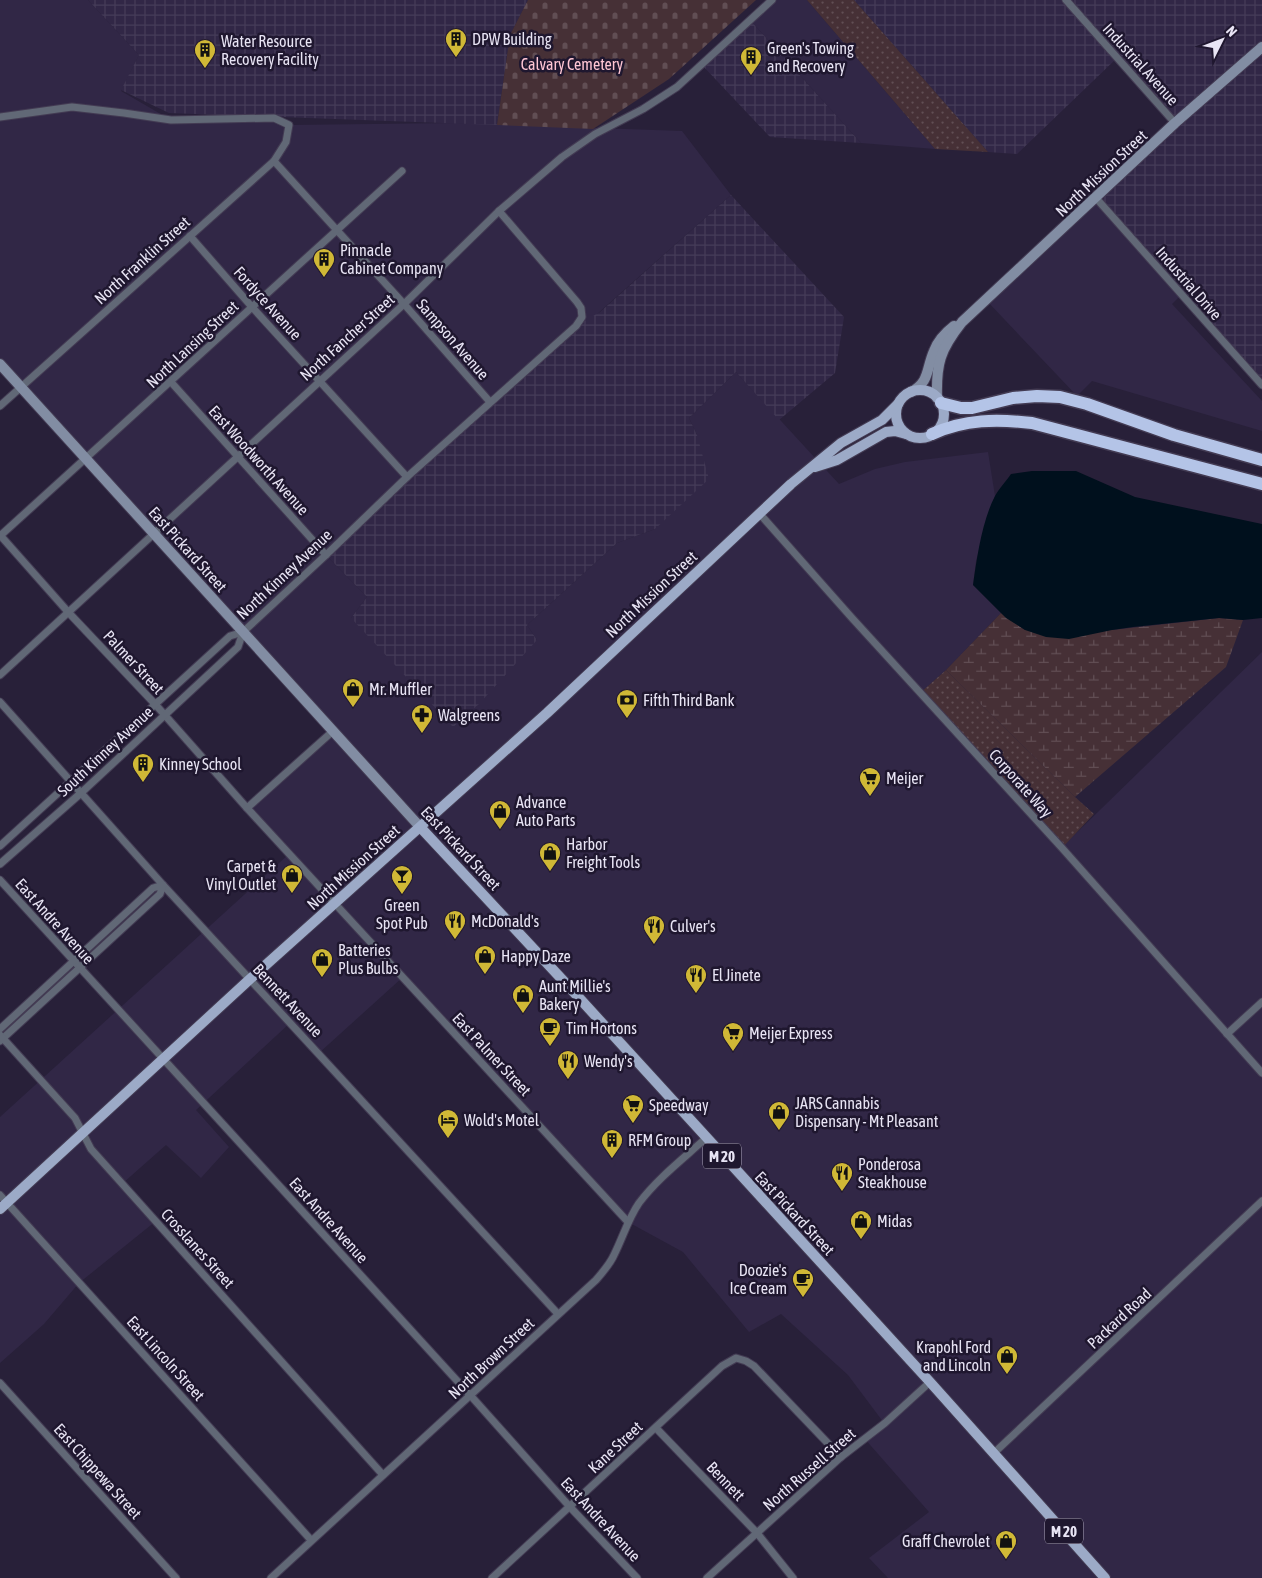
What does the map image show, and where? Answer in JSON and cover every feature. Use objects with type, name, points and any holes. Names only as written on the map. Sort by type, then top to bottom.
[{"type":"highway","points":[[939,400],[961,408],[972,408],[1013,398],[1060,397],[1087,404],[1174,435],[1262,460]]},
{"type":"highway","points":[[932,434],[957,424],[978,421],[1000,420],[1032,423],[1262,484]]},
{"type":"main road","name":"North Mission Street","points":[[2,1202],[82,1133],[250,979],[336,904],[547,713],[796,479],[842,444],[882,420],[903,397],[923,383],[933,353],[942,336],[962,322],[1175,123],[1262,47]]},
{"type":"main road","name":"North Mission Street","points":[[814,467],[837,460],[886,432],[895,431],[920,438],[932,434],[939,428],[943,412],[939,400],[937,371],[945,346],[962,322]]},
{"type":"main road","name":"East Pickard Street","points":[[0,364],[420,828],[571,989],[930,1382],[1105,1578]]},
{"type":"main road","points":[[911,392],[924,391],[939,400]]},
{"type":"main road","points":[[898,404],[896,412],[897,421],[908,434]]},
{"type":"street","name":"North Fancher Street","points":[[0,675],[404,304],[499,211],[562,158],[595,134],[643,109],[677,87],[772,0]]},
{"type":"street","name":"Industrial Avenue","points":[[1066,0],[1175,123]]},
{"type":"street","name":"North Franklin Street","points":[[0,118],[72,108],[171,120],[274,118],[289,126],[286,142],[274,161],[0,406]]},
{"type":"street","name":"Sampson Avenue","points":[[274,161],[490,402]]},
{"type":"street","name":"North Lansing Street","points":[[0,535],[402,171]]},
{"type":"street","name":"Industrial Drive","points":[[1096,198],[1262,385]]},
{"type":"street","name":"North Kinney Avenue","points":[[0,846],[230,636],[243,632],[407,477],[576,326],[582,317],[581,308],[577,302],[499,211]]},
{"type":"street","name":"Fordyce Avenue","points":[[190,236],[407,477]]},
{"type":"street","name":"East Woodworth Avenue","points":[[171,382],[326,555]]},
{"type":"street","name":"Corporate Way","points":[[759,513],[1262,1072]]},
{"type":"street","name":"Palmer Street","points":[[0,535],[336,904]]},
{"type":"street","name":"South Kinney Avenue","points":[[0,864],[238,647],[243,632]]},
{"type":"street","name":"Bennett Avenue","points":[[0,702],[162,885],[558,1314]]},
{"type":"street","points":[[247,808],[333,731]]},
{"type":"street","name":"East Andre Avenue","points":[[0,880],[570,1507],[637,1578]]},
{"type":"street","points":[[0,1028],[153,888],[162,885]]},
{"type":"street","points":[[1,1038],[80,969],[160,894],[162,885]]},
{"type":"street","name":"East Palmer Street","points":[[336,904],[628,1222]]},
{"type":"street","points":[[1227,1034],[1262,1002]]},
{"type":"street","name":"Crosslanes Street","points":[[1,1038],[74,1118],[98,1156],[383,1475]]},
{"type":"street","name":"North Brown Street","points":[[271,1578],[596,1280],[614,1255],[628,1222],[639,1204],[651,1189],[706,1138]]},
{"type":"street","name":"Packard Road","points":[[994,1453],[1262,1201]]},
{"type":"street","name":"East Lincoln Street","points":[[2,1202],[311,1540]]},
{"type":"street","name":"Kane Street","points":[[492,1578],[722,1366],[736,1358],[754,1366],[841,1457]]},
{"type":"street","name":"North Russell Street","points":[[707,1578],[841,1457],[885,1423],[930,1382]]},
{"type":"street","name":"East Chippewa Street","points":[[0,1383],[176,1578]]},
{"type":"street","name":"Bennett","points":[[656,1428],[757,1533],[793,1578]]},
{"type":"shaded area","points":[[0,0],[88,0],[139,55],[121,91],[171,120],[274,118],[289,125],[455,123],[682,131],[731,195],[326,555],[367,597],[351,618],[537,640],[527,625],[617,543],[655,529],[697,435],[689,418],[736,372],[839,484],[875,469],[905,462],[988,452],[995,496],[976,561],[973,585],[1001,613],[946,670],[920,693],[1061,848],[1262,652],[1262,1578],[888,1578],[869,1558],[929,1512],[864,1438],[884,1423],[848,1375],[781,1314],[749,1332],[683,1252],[628,1222],[403,977],[319,1053],[290,1023],[196,1110],[229,1147],[201,1178],[166,1145],[123,1183],[156,1221],[79,1283],[44,1324],[0,1363],[0,1117],[289,854],[247,808],[333,731],[0,364]]},
{"type":"shaded area","points":[[88,0],[528,0],[510,35],[497,125],[169,113],[121,90],[139,55]]},
{"type":"shaded area","points":[[772,0],[807,0],[935,149],[861,143],[750,20]]},
{"type":"shaded area","points":[[854,0],[1262,0],[1262,385],[1096,198],[1175,123],[1117,58],[1017,154],[988,152]]},
{"type":"shaded area","points":[[750,20],[861,143],[770,137],[702,65]]},
{"type":"shaded area","points":[[731,195],[844,317],[835,373],[779,420],[736,372],[689,418],[697,435],[709,479],[655,529],[617,543],[527,625],[537,640],[479,704],[453,727],[351,618],[367,597],[326,555],[576,326],[600,312]]},
{"type":"shaded area","points":[[1096,198],[1181,295],[1172,304],[1262,401],[1262,431],[1092,381],[1077,396],[986,300]]},
{"type":"green space","name":"Calvary Cemetery","points":[[528,0],[756,0],[669,79],[593,129],[497,125],[510,35]]},
{"type":"green space","points":[[807,0],[854,0],[988,152],[935,149]]},
{"type":"green space","points":[[1001,613],[1025,630],[1112,630],[1219,618],[1243,620],[1226,667],[1075,797],[946,670]]},
{"type":"green space","points":[[946,670],[1094,814],[1062,848],[920,693]]},
{"type":"water","points":[[1032,471],[1076,471],[1135,497],[1262,524],[1262,618],[1243,620],[1219,618],[1133,627],[1069,639],[1046,637],[1025,630],[1006,618],[973,585],[978,551],[990,506],[997,493],[1011,474]]},
{"type":"place","name":"DPW Building","points":[[456,58]]},
{"type":"place","name":"Water Resource Recovery Facility","points":[[205,69]]},
{"type":"place","name":"Green's Towing and Recovery","points":[[751,76]]},
{"type":"place","name":"Pinnacle Cabinet Company","points":[[324,278]]},
{"type":"place","name":"Mr. Muffler","points":[[353,708]]},
{"type":"place","name":"Fifth Third Bank","points":[[627,719]]},
{"type":"place","name":"Walgreens","points":[[422,734]]},
{"type":"place","name":"Kinney School","points":[[143,783]]},
{"type":"place","name":"Meijer","points":[[870,797]]},
{"type":"place","name":"Advance Auto Parts","points":[[500,830]]},
{"type":"place","name":"Harbor Freight Tools","points":[[550,872]]},
{"type":"place","name":"Carpet & Vinyl Outlet","points":[[292,894]]},
{"type":"place","name":"Green Spot Pub","points":[[402,895]]},
{"type":"place","name":"McDonald's","points":[[455,940]]},
{"type":"place","name":"Culver's","points":[[654,945]]},
{"type":"place","name":"Happy Daze","points":[[485,975]]},
{"type":"place","name":"Batteries Plus Bulbs","points":[[322,978]]},
{"type":"place","name":"El Jinete","points":[[696,994]]},
{"type":"place","name":"Aunt Millie's Bakery","points":[[523,1014]]},
{"type":"place","name":"Tim Hortons","points":[[550,1047]]},
{"type":"place","name":"Meijer Express","points":[[733,1052]]},
{"type":"place","name":"Wendy's","points":[[568,1080]]},
{"type":"place","name":"Speedway","points":[[633,1124]]},
{"type":"place","name":"JARS Cannabis Dispensary - Mt Pleasant","points":[[779,1131]]},
{"type":"place","name":"Wold's Motel","points":[[448,1139]]},
{"type":"place","name":"RFM Group","points":[[612,1159]]},
{"type":"place","name":"Ponderosa Steakhouse","points":[[842,1192]]},
{"type":"place","name":"Midas","points":[[861,1240]]},
{"type":"place","name":"Doozie's Ice Cream","points":[[803,1298]]},
{"type":"place","name":"Krapohl Ford and Lincoln","points":[[1007,1375]]},
{"type":"place","name":"Graff Chevrolet","points":[[1006,1560]]}]
